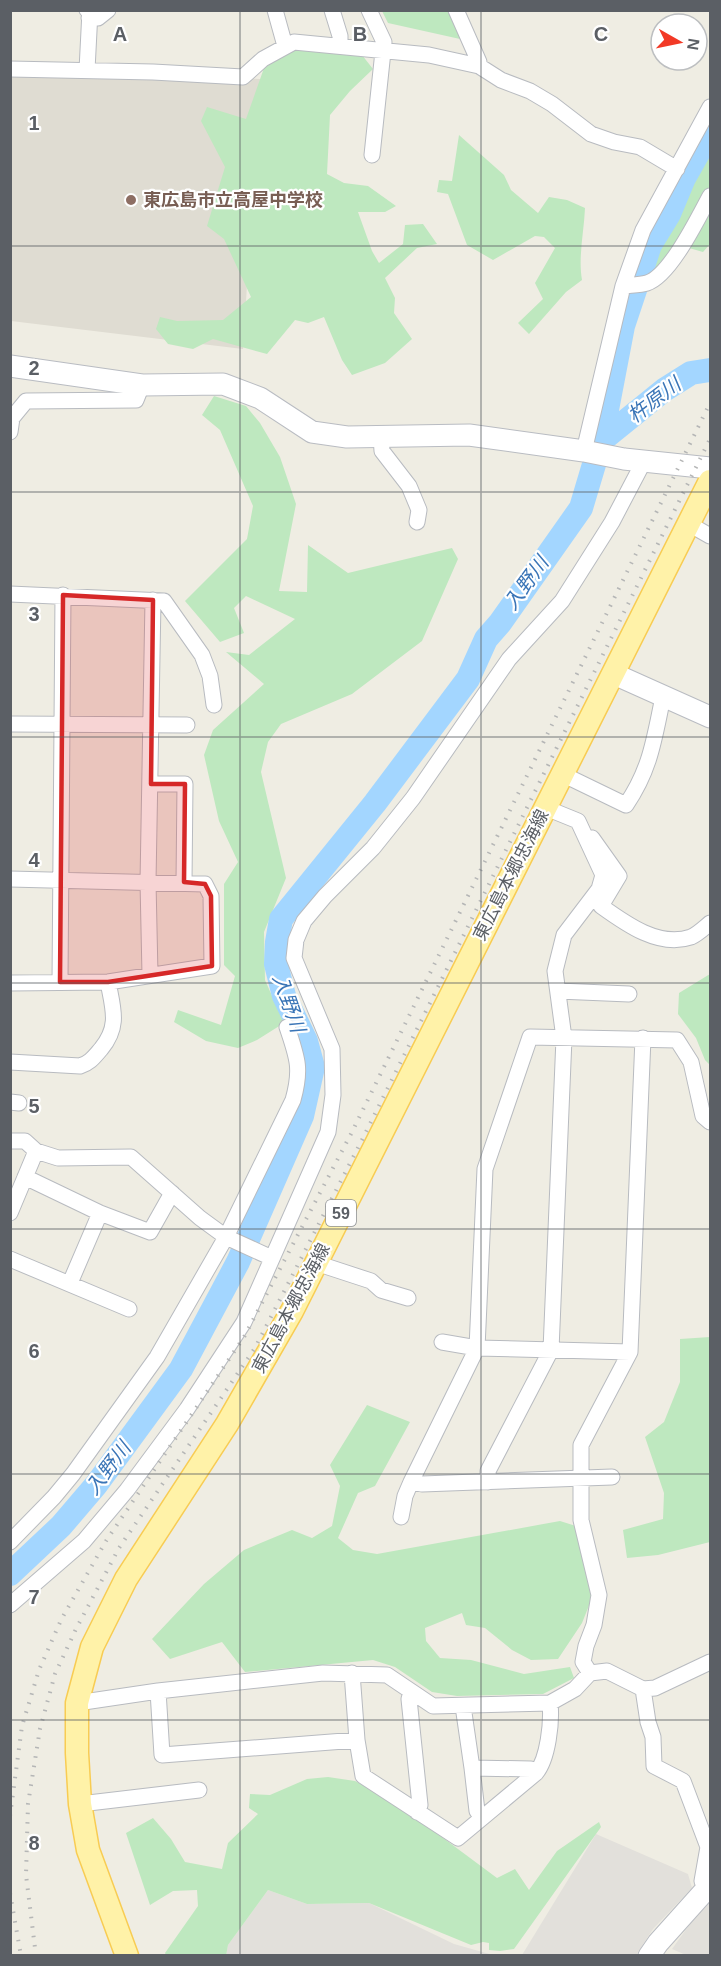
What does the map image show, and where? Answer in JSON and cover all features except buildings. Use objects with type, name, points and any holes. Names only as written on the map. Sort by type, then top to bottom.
[{"type":"main road","name":"東広島本郷忠海線","points":[[127,1956],[88,1850],[80,1804],[77,1703],[92,1647],[126,1579],[227,1424],[292,1311],[711,481]]},
{"type":"street","points":[[87,70],[88,14],[98,18],[108,10]]},
{"type":"street","points":[[274,10],[285,46]]},
{"type":"street","points":[[332,10],[340,36],[340,46]]},
{"type":"street","points":[[369,10],[384,42],[372,155]]},
{"type":"street","points":[[456,10],[479,66]]},
{"type":"street","points":[[10,69],[243,77],[263,59],[294,42],[429,55],[479,66],[501,80],[531,91],[591,134],[614,142],[640,147],[677,169]]},
{"type":"street","points":[[584,451],[626,285],[643,230],[711,107]]},
{"type":"street","points":[[626,285],[648,283],[659,276],[679,250],[711,196]]},
{"type":"street","points":[[10,366],[142,385],[223,384],[260,398],[312,432],[347,437],[469,435],[634,460],[711,468]]},
{"type":"street","points":[[10,432],[12,418],[26,401],[136,400],[142,385]]},
{"type":"street","points":[[381,436],[382,451],[409,486],[419,510],[417,522]]},
{"type":"street","points":[[10,1605],[84,1541],[127,1490],[187,1409],[244,1322],[328,1132],[333,1095],[332,1049],[294,958],[296,940],[304,921],[325,896],[373,849],[413,798],[509,659],[562,601],[612,522],[634,460]]},
{"type":"street","points":[[690,524],[711,536]]},
{"type":"street","points":[[10,594],[164,601],[202,655],[210,676],[214,705]]},
{"type":"street","points":[[60,982],[63,595]]},
{"type":"street","points":[[150,975],[148,882],[153,600]]},
{"type":"street","points":[[614,675],[711,717]]},
{"type":"street","points":[[562,774],[626,805],[638,787],[650,761],[663,697]]},
{"type":"street","points":[[10,724],[187,725]]},
{"type":"street","points":[[151,784],[184,784],[184,882]]},
{"type":"street","points":[[546,808],[578,821],[596,849],[619,876],[601,906],[628,926],[667,940],[692,937],[711,923]]},
{"type":"street","points":[[488,1482],[488,1471],[551,1350],[564,1038],[555,971],[564,935],[599,889],[603,875],[596,849]]},
{"type":"street","points":[[10,879],[205,884],[211,896],[212,966],[108,982],[10,983]]},
{"type":"street","points":[[10,1062],[80,1066],[90,1063],[110,1038],[114,1014],[108,982]]},
{"type":"street","points":[[558,991],[628,994]]},
{"type":"street","points":[[10,1542],[73,1474],[157,1357],[226,1237],[293,1100],[299,1079],[298,1058],[287,1027]]},
{"type":"street","points":[[401,1517],[405,1496],[411,1482],[477,1348],[485,1169],[530,1037],[676,1040],[691,1062],[703,1116],[711,1122]]},
{"type":"street","points":[[590,1673],[583,1662],[594,1625],[598,1595],[581,1520],[581,1445],[630,1352],[643,1038]]},
{"type":"street","points":[[10,1141],[25,1141],[36,1151],[58,1158],[131,1157],[226,1237],[272,1258]]},
{"type":"street","points":[[10,1213],[36,1151]]},
{"type":"street","points":[[25,1177],[100,1213],[150,1232],[172,1193]]},
{"type":"street","points":[[70,1283],[100,1213]]},
{"type":"street","points":[[10,1259],[129,1309]]},
{"type":"street","points":[[316,1263],[371,1281],[381,1290],[408,1299]]},
{"type":"street","points":[[442,1342],[477,1348],[630,1352]]},
{"type":"street","points":[[411,1482],[422,1484],[612,1477]]},
{"type":"street","points":[[77,1703],[158,1691],[323,1673],[387,1675],[433,1706],[550,1703],[575,1689],[590,1673],[607,1671],[643,1689],[655,1688],[711,1662]]},
{"type":"street","points":[[352,1673],[357,1740],[363,1776],[458,1838],[536,1773],[543,1764],[551,1713],[550,1703]]},
{"type":"street","points":[[643,1689],[648,1722],[653,1737],[654,1766],[683,1781],[708,1847],[702,1881],[709,1886],[658,1942],[649,1956]]},
{"type":"street","points":[[158,1691],[162,1755],[357,1740]]},
{"type":"street","points":[[411,1692],[409,1699],[420,1805],[417,1812]]},
{"type":"street","points":[[463,1706],[477,1811],[482,1818]]},
{"type":"street","points":[[472,1768],[531,1769],[536,1773]]},
{"type":"street","points":[[80,1804],[199,1790]]},
{"type":"highlighted area","points":[[63,595],[153,600],[151,784],[185,784],[184,882],[205,884],[211,896],[212,966],[108,982],[60,982]]},
{"type":"shaded area","name":"東広島市立高屋中学校","points":[[11,71],[260,79],[243,349],[11,321]]},
{"type":"shaded area","points":[[596,1834],[688,1874],[692,1888],[653,1929],[636,1955],[522,1955]]},
{"type":"shaded area","points":[[268,1890],[307,1904],[369,1903],[454,1944],[493,1955],[226,1956],[228,1945]]},
{"type":"shaded area","points":[[710,1902],[710,1955],[686,1955],[672,1949],[690,1924]]},
{"type":"green space","points":[[382,11],[451,11],[460,39],[388,23]]},
{"type":"green space","points":[[294,48],[362,55],[373,69],[330,115],[327,174],[344,183],[368,186],[396,206],[385,212],[358,212],[372,251],[379,263],[403,244],[405,225],[423,224],[437,244],[417,248],[385,278],[395,298],[394,313],[412,339],[385,363],[352,375],[342,360],[324,317],[308,323],[295,320],[267,354],[213,339],[193,349],[168,344],[156,329],[160,317],[177,321],[223,320],[251,297],[224,239],[207,226],[225,167],[201,121],[207,107],[246,119],[264,68]]},
{"type":"green space","points":[[459,135],[504,175],[511,190],[538,213],[549,197],[567,200],[585,208],[581,253],[582,280],[566,292],[529,334],[518,323],[543,299],[535,283],[555,248],[544,237],[535,236],[493,260],[467,245],[448,194],[437,192],[439,180],[452,181]]},
{"type":"green space","points":[[710,146],[710,244],[703,252],[682,246],[657,277],[645,275]]},
{"type":"green space","points":[[214,396],[246,406],[260,423],[280,457],[296,504],[279,591],[307,592],[308,545],[348,573],[452,548],[458,559],[422,641],[352,694],[281,724],[268,742],[261,772],[286,878],[264,932],[265,980],[284,1023],[257,1040],[238,1048],[206,1041],[174,1022],[178,1010],[221,1025],[235,976],[224,965],[224,884],[238,862],[219,821],[204,755],[213,730],[264,684],[226,652],[249,655],[295,619],[246,596],[234,608],[244,633],[220,642],[185,601],[247,539],[253,506],[220,430],[202,415]]},
{"type":"green space","points":[[710,974],[710,1065],[705,1060],[696,1038],[678,1014],[679,993]]},
{"type":"green space","points":[[710,1337],[710,1542],[658,1555],[627,1558],[623,1530],[663,1519],[664,1493],[645,1437],[664,1422],[680,1382],[680,1339]]},
{"type":"green space","points":[[367,1405],[410,1422],[375,1486],[358,1493],[338,1538],[353,1550],[377,1554],[560,1521],[579,1527],[594,1593],[582,1623],[558,1659],[531,1660],[512,1650],[485,1628],[466,1625],[462,1613],[425,1628],[426,1641],[440,1658],[471,1660],[524,1674],[570,1667],[574,1678],[543,1694],[457,1696],[432,1692],[395,1667],[373,1660],[245,1672],[222,1642],[170,1659],[152,1639],[204,1584],[244,1550],[292,1530],[312,1538],[332,1526],[340,1486],[330,1465]]},
{"type":"green space","points":[[328,1777],[355,1781],[392,1800],[497,1878],[515,1869],[529,1890],[557,1851],[599,1822],[601,1827],[514,1949],[489,1950],[489,1943],[483,1942],[471,1945],[369,1903],[307,1904],[268,1890],[228,1945],[226,1956],[166,1955],[165,1953],[198,1906],[197,1890],[173,1891],[150,1905],[126,1833],[153,1818],[171,1839],[185,1862],[222,1869],[228,1843],[258,1814],[249,1808],[250,1794],[270,1795],[307,1779]]},
{"type":"waterway","name":"入野川","points":[[10,1574],[61,1526],[96,1485],[181,1369],[238,1262],[302,1116],[313,1067],[306,1041],[284,996],[276,964],[281,919],[375,803],[468,679],[486,639],[500,623],[581,508],[601,441],[623,326],[650,245],[669,214],[684,178],[710,132]]},
{"type":"waterway","name":"杵原川","points":[[601,441],[664,390],[691,373],[710,370]]},
{"type":"railway","points":[[10,1816],[22,1726],[39,1670],[61,1620],[106,1541],[244,1337],[352,1132],[710,403]]},
{"type":"railway","points":[[36,1956],[26,1875],[28,1804],[40,1729],[55,1674],[119,1548],[255,1348],[362,1140],[710,439]]},
{"type":"railway","points":[[10,1893],[21,1956]]},
{"type":"place","name":"東広島市立高屋中学校","points":[[131,200]]}]
